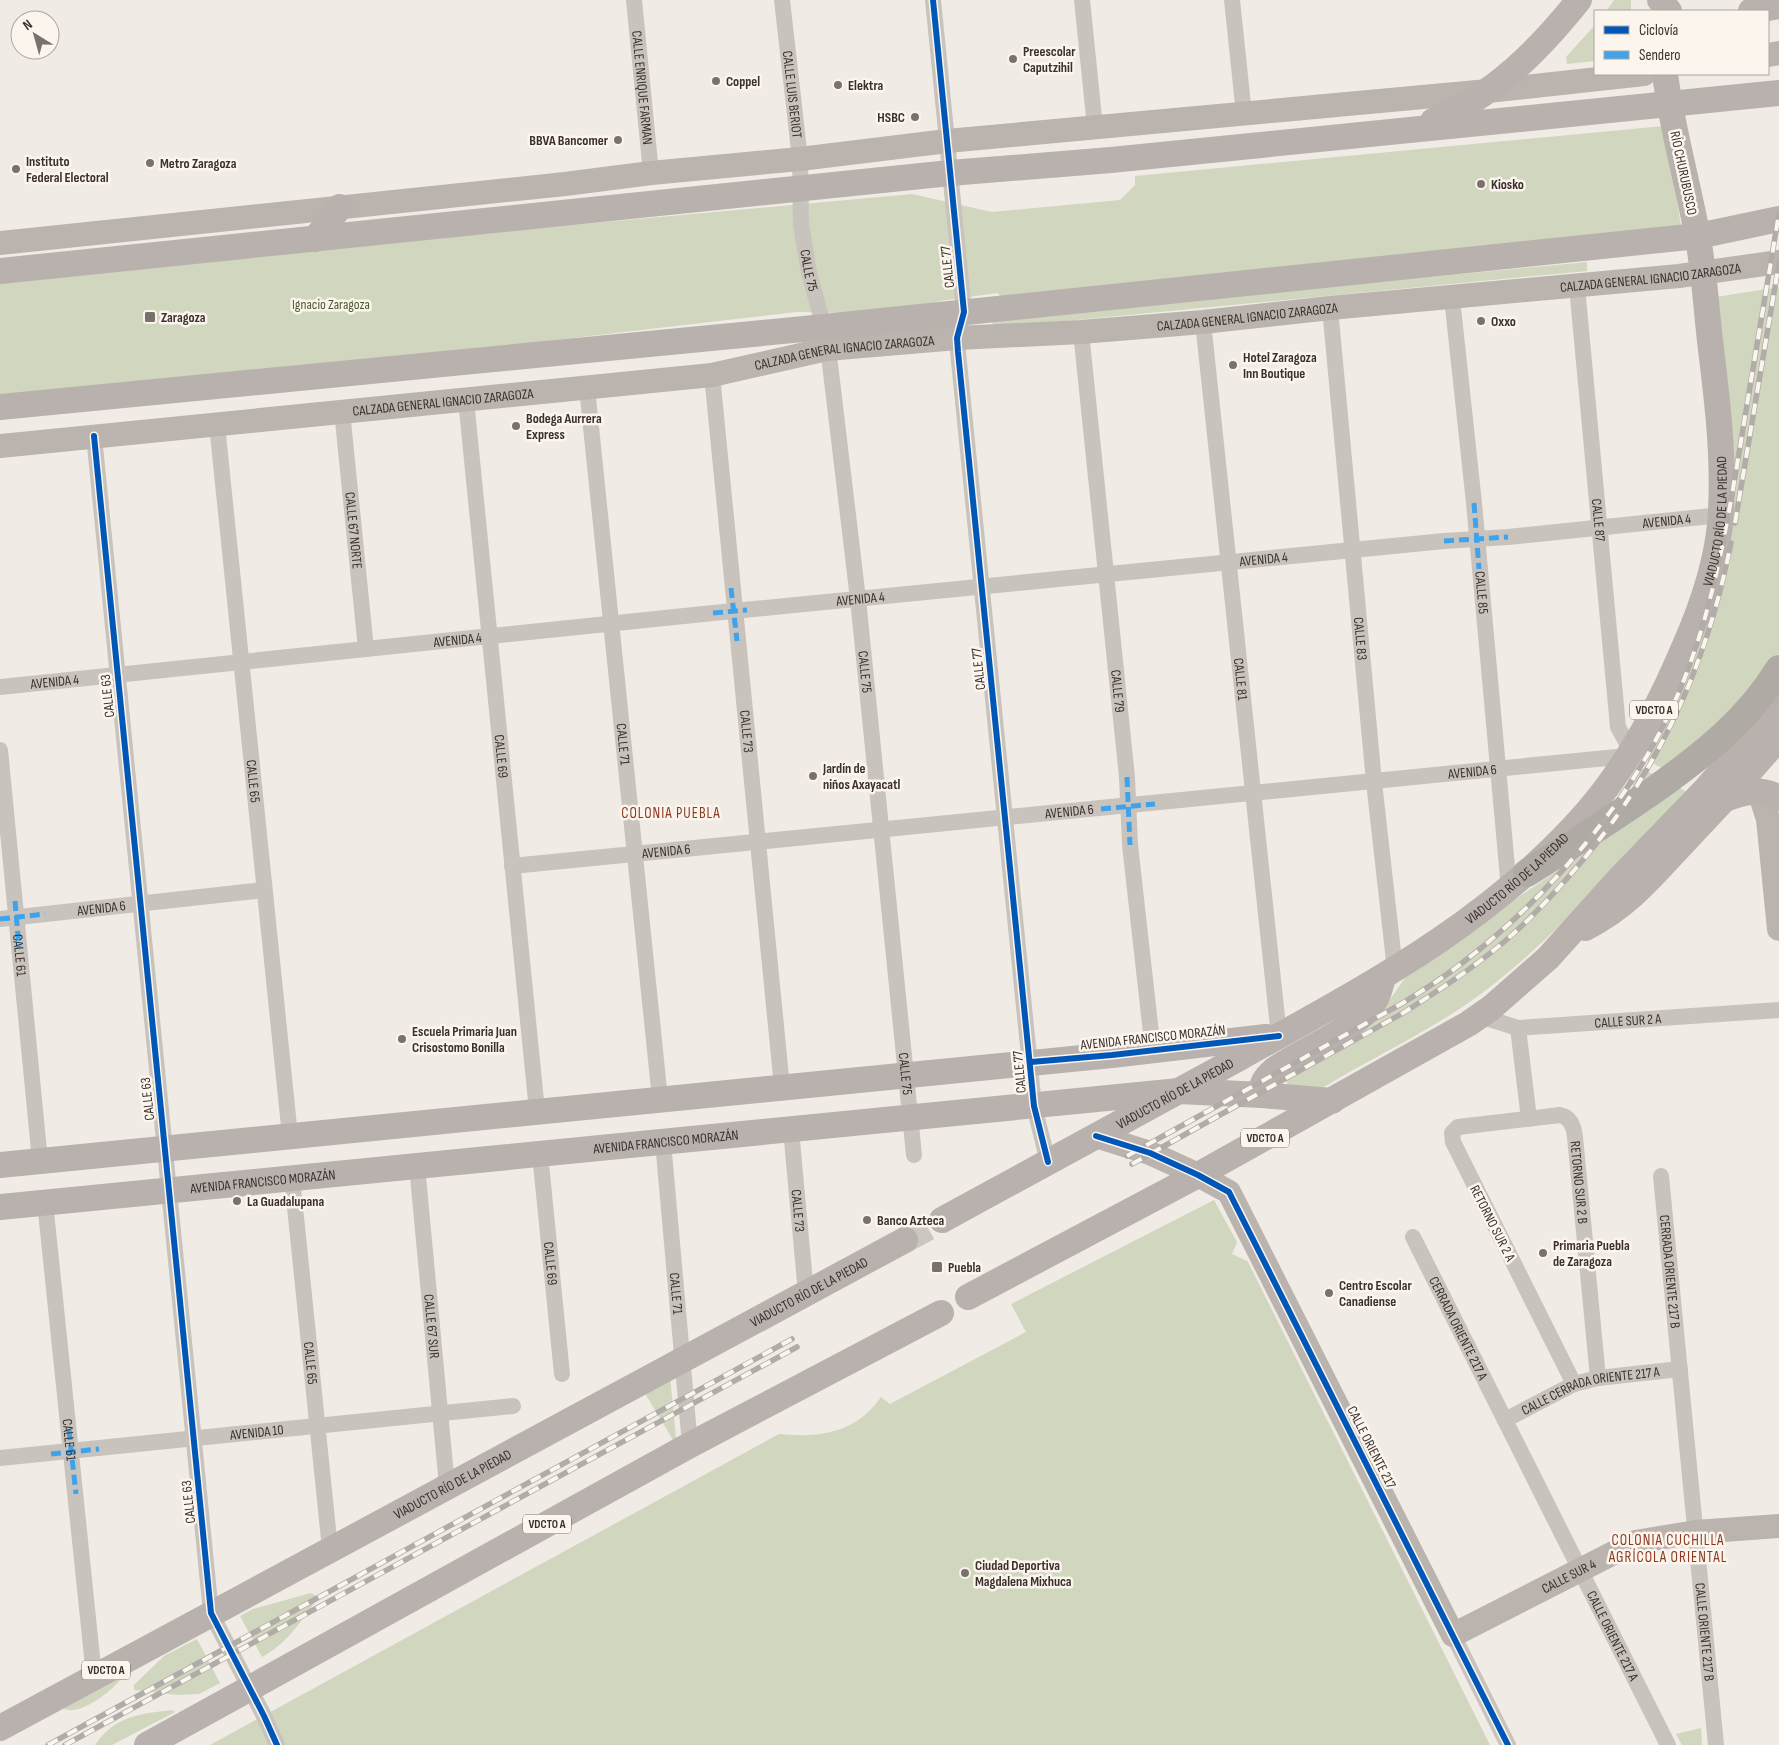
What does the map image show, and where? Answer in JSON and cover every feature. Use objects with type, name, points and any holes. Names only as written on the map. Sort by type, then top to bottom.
[{"type":"highway","points":[[1518,881],[1603,826],[1708,750],[1753,705],[1779,669]]},
{"type":"main road","points":[[1414,129],[1444,117],[1488,91],[1514,71],[1535,51],[1579,0]]},
{"type":"main road","points":[[1659,0],[1668,10]]},
{"type":"main road","points":[[1757,10],[1779,6]]},
{"type":"main road","points":[[0,243],[565,184],[651,173],[800,159],[947,141],[1488,91],[1635,75]]},
{"type":"main road","name":"RÍO CHURUBUSCO","points":[[1665,75],[1669,103],[1698,236],[1702,273]]},
{"type":"main road","points":[[0,271],[950,173],[1111,160],[1779,93]]},
{"type":"main road","points":[[343,207],[365,234]]},
{"type":"main road","points":[[316,238],[343,207]]},
{"type":"main road","name":"CALZADA GENERAL IGNACIO ZARAGOZA","points":[[0,446],[712,375],[826,338],[964,312],[1698,236],[1779,219]]},
{"type":"main road","name":"CALZADA GENERAL IGNACIO ZARAGOZA","points":[[0,407],[826,338],[956,338],[1081,332],[1576,286],[1702,273],[1779,262]]},
{"type":"main road","name":"VIADUCTO RÍO DE LA PIEDAD","points":[[942,1220],[1389,974],[1432,946],[1518,881],[1589,809],[1629,753],[1662,696],[1689,638],[1711,568],[1718,536],[1721,514],[1722,464],[1720,428],[1702,273]]},
{"type":"main road","name":"VDCTO A","points":[[968,1297],[1198,1175],[1480,1016],[1529,976],[1569,936],[1620,878],[1710,785],[1779,706]]},
{"type":"main road","points":[[1569,936],[1601,920],[1629,900],[1725,799],[1779,737]]},
{"type":"main road","points":[[1725,799],[1742,793],[1769,795],[1768,819],[1779,929]]},
{"type":"main road","points":[[1262,1095],[1260,1088],[1265,1078],[1274,1070],[1351,1024],[1369,1008],[1377,998],[1389,974]]},
{"type":"main road","name":"AVENIDA FRANCISCO MORAZÁN","points":[[0,1165],[1153,1051],[1279,1036]]},
{"type":"main road","name":"AVENIDA FRANCISCO MORAZÁN","points":[[0,1207],[1179,1091],[1332,1101]]},
{"type":"main road","name":"CALLE ORIENTE 217","points":[[1096,1136],[1150,1153],[1198,1175],[1229,1192],[1453,1634]]},
{"type":"main road","name":"VIADUCTO RÍO DE LA PIEDAD","points":[[0,1728],[905,1240]]},
{"type":"main road","name":"VDCTO A","points":[[147,1745],[690,1445],[940,1313]]},
{"type":"main road","name":"CALLE SUR 4","points":[[1453,1634],[1635,1542],[1696,1532],[1779,1526]]},
{"type":"main road","points":[[0,1714],[31,1711]]},
{"type":"street","name":"CALLE ENRIQUE FARMAN","points":[[634,0],[651,173]]},
{"type":"street","name":"CALLE LUIS BERIOT","points":[[782,0],[800,159],[800,189]]},
{"type":"street","name":"CALLE 77","points":[[933,0],[964,312],[956,338],[1034,1106],[1048,1162]]},
{"type":"street","points":[[1082,0],[1095,127]]},
{"type":"street","points":[[1232,0],[1244,114]]},
{"type":"street","name":"CALLE 75","points":[[800,189],[801,224],[809,274],[826,338],[836,409],[858,599],[914,1155]]},
{"type":"street","name":"CALLE 87","points":[[1576,286],[1618,727],[1629,753]]},
{"type":"street","name":"CALLE 85","points":[[1452,298],[1474,503],[1478,569],[1498,769],[1518,881]]},
{"type":"street","name":"CALLE 83","points":[[1330,308],[1374,782],[1389,974]]},
{"type":"street","name":"CALLE 81","points":[[1202,322],[1279,1036]]},
{"type":"street","name":"CALLE 79","points":[[1081,332],[1127,777],[1130,845],[1153,1051]]},
{"type":"street","name":"CALLE 73","points":[[712,375],[732,588],[741,611],[737,641],[782,1087]]},
{"type":"street","name":"CALLE 71","points":[[587,388],[660,1099]]},
{"type":"street","name":"CALLE 69","points":[[466,400],[537,1111]]},
{"type":"street","name":"CALLE 67 NORTE","points":[[342,411],[366,649]]},
{"type":"street","name":"CALLE 65","points":[[217,424],[290,1136]]},
{"type":"street","name":"CALLE 63","points":[[94,436],[211,1613],[277,1745]]},
{"type":"street","name":"AVENIDA 4","points":[[0,687],[713,613],[1444,541],[1508,537],[1721,514]]},
{"type":"street","name":"CALLE 61","points":[[0,750],[10,912],[19,948],[40,1161]]},
{"type":"street","name":"AVENIDA 6","points":[[512,866],[1374,782],[1629,753]]},
{"type":"street","name":"AVENIDA 6","points":[[10,912],[44,914],[264,890]]},
{"type":"street","name":"CALLE SUR 2 A","points":[[1480,1016],[1518,1028],[1779,1010]]},
{"type":"street","points":[[1518,1028],[1529,1119]]},
{"type":"street","name":"RETORNO SUR 2 B","points":[[1529,1119],[1565,1116],[1571,1123],[1574,1131],[1598,1378]]},
{"type":"street","name":"RETORNO SUR 2 A","points":[[1529,1119],[1462,1126],[1455,1130],[1452,1137],[1574,1384]]},
{"type":"street","name":"CALLE 73","points":[[791,1130],[806,1293]]},
{"type":"street","name":"CALLE 71","points":[[663,1142],[690,1445]]},
{"type":"street","name":"CALLE 69","points":[[540,1154],[562,1374]]},
{"type":"street","name":"CALLE 67 SUR","points":[[417,1166],[447,1486]]},
{"type":"street","name":"CERRADA ORIENTE 217 B","points":[[1661,1176],[1680,1369]]},
{"type":"street","name":"CALLE 65","points":[[292,1178],[330,1549]]},
{"type":"street","name":"CALLE 61","points":[[45,1202],[94,1676]]},
{"type":"street","name":"CERRADA ORIENTE 217 A","points":[[1413,1237],[1505,1420]]},
{"type":"street","name":"CALLE CERRADA ORIENTE 217 A","points":[[1505,1420],[1574,1384],[1598,1378],[1680,1369]]},
{"type":"street","name":"CALLE ORIENTE 217 B","points":[[1680,1369],[1716,1745]]},
{"type":"street","name":"AVENIDA 10","points":[[0,1458],[513,1406]]},
{"type":"street","name":"CALLE ORIENTE 217 A","points":[[1505,1420],[1668,1745]]},
{"type":"street","name":"CALLE ORIENTE 217","points":[[1453,1634],[1508,1745]]},
{"type":"green space","points":[[1614,0],[1631,0],[1631,10],[1607,10]]},
{"type":"green space","points":[[1594,26],[1594,61],[1567,64],[1566,57]]},
{"type":"green space","name":"Ignacio Zaragoza","points":[[1664,126],[1681,225],[1012,305],[997,293],[940,301],[892,314],[797,312],[503,346],[0,395],[0,281],[912,194],[992,212],[1120,200],[1135,185],[1135,176]]},
{"type":"green space","points":[[1587,262],[1587,271],[993,328],[992,319]]},
{"type":"green space","points":[[1779,287],[1779,653],[1765,678],[1742,706],[1662,768],[1642,758],[1678,692],[1721,595],[1730,563],[1733,513],[1716,297]]},
{"type":"green space","points":[[1638,766],[1660,778],[1641,791],[1628,781]]},
{"type":"green space","points":[[1680,788],[1687,792],[1592,893],[1542,942],[1490,987],[1450,1015],[1324,1087],[1289,1087],[1284,1077],[1382,1011],[1405,978],[1508,904]]},
{"type":"green space","name":"Ciudad Deportiva Magdalena Mixhuca","points":[[1214,1200],[1237,1242],[1232,1254],[1247,1261],[1249,1264],[1490,1745],[210,1745],[779,1434],[823,1434],[849,1426],[860,1419],[881,1397],[890,1404],[1026,1332],[1011,1304]]},
{"type":"green space","points":[[670,1376],[676,1438],[673,1440],[643,1390]]},
{"type":"green space","points":[[311,1593],[315,1595],[316,1601],[304,1617],[278,1646],[262,1657],[240,1616],[253,1609]]},
{"type":"green space","points":[[197,1639],[220,1683],[199,1694],[177,1695],[134,1690],[134,1685],[164,1656]]},
{"type":"green space","points":[[124,1675],[106,1694],[97,1700],[79,1709],[64,1709],[64,1708]]},
{"type":"green space","points":[[172,1710],[175,1712],[112,1745],[95,1745],[103,1735],[119,1722],[138,1715]]},
{"type":"green space","points":[[1701,1728],[1702,1745],[1682,1745],[1676,1734]]},
{"type":"tunnel","points":[[905,1240],[942,1220]]},
{"type":"railway","points":[[1127,1156],[1401,1004],[1451,972],[1524,910],[1579,852],[1604,821],[1647,756],[1665,722],[1681,688],[1705,618],[1730,508],[1779,213]]},
{"type":"railway","points":[[1735,523],[1779,263]]},
{"type":"railway","points":[[1132,1164],[1403,1013],[1476,964],[1509,938],[1537,911],[1571,874],[1601,837],[1628,799],[1652,760],[1692,678],[1707,634],[1731,543]]},
{"type":"railway","points":[[48,1745],[792,1339]]},
{"type":"railway","points":[[65,1745],[797,1347]]},
{"type":"marked path","points":[[1474,503],[1479,569]]},
{"type":"marked path","points":[[1444,541],[1508,537]]},
{"type":"marked path","points":[[731,588],[737,641]]},
{"type":"marked path","points":[[713,613],[747,610]]},
{"type":"marked path","points":[[1127,777],[1130,845]]},
{"type":"marked path","points":[[1101,809],[1155,804]]},
{"type":"marked path","points":[[15,901],[19,948]]},
{"type":"marked path","points":[[0,919],[45,914]]},
{"type":"marked path","points":[[69,1430],[76,1494]]},
{"type":"marked path","points":[[51,1454],[99,1449]]},
{"type":"cycle path","points":[[933,0],[964,312],[957,338],[958,352],[1034,1106],[1048,1162]]},
{"type":"cycle path","points":[[94,436],[211,1613],[277,1745]]},
{"type":"cycle path","points":[[1031,1062],[1279,1036]]},
{"type":"cycle path","points":[[1096,1136],[1150,1153],[1198,1175],[1229,1192],[1508,1745]]},
{"type":"place","name":"Preescolar Caputzihil","points":[[1013,59]]},
{"type":"place","name":"Coppel","points":[[716,81]]},
{"type":"place","name":"Elektra","points":[[838,85]]},
{"type":"place","name":"HSBC","points":[[915,117]]},
{"type":"place","name":"BBVA Bancomer","points":[[618,140]]},
{"type":"place","name":"Metro Zaragoza","points":[[150,163]]},
{"type":"place","name":"Instituto Federal Electoral","points":[[16,169]]},
{"type":"place","name":"Kiosko","points":[[1481,184]]},
{"type":"place","name":"Zaragoza","points":[[150,317]]},
{"type":"place","name":"Oxxo","points":[[1481,321]]},
{"type":"place","name":"Hotel Zaragoza Inn Boutique","points":[[1233,365]]},
{"type":"place","name":"Bodega Aurrera Express","points":[[516,426]]},
{"type":"place","name":"Jardín de niños Axayacatl","points":[[813,776]]},
{"type":"place","name":"Escuela Primaria Juan Crisostomo Bonilla","points":[[402,1039]]},
{"type":"place","name":"La Guadalupana","points":[[237,1201]]},
{"type":"place","name":"Banco Azteca","points":[[867,1220]]},
{"type":"place","name":"Primaria Puebla de Zaragoza","points":[[1543,1253]]},
{"type":"place","name":"Puebla","points":[[937,1267]]},
{"type":"place","name":"Centro Escolar Canadiense","points":[[1329,1293]]},
{"type":"place","name":"Ciudad Deportiva Magdalena Mixhuca","points":[[965,1573]]},
{"type":"district","name":"COLONIA PUEBLA","points":[[671,813]]},
{"type":"district","name":"COLONIA CUCHILLA AGRÍCOLA ORIENTAL","points":[[1668,1548]]}]
